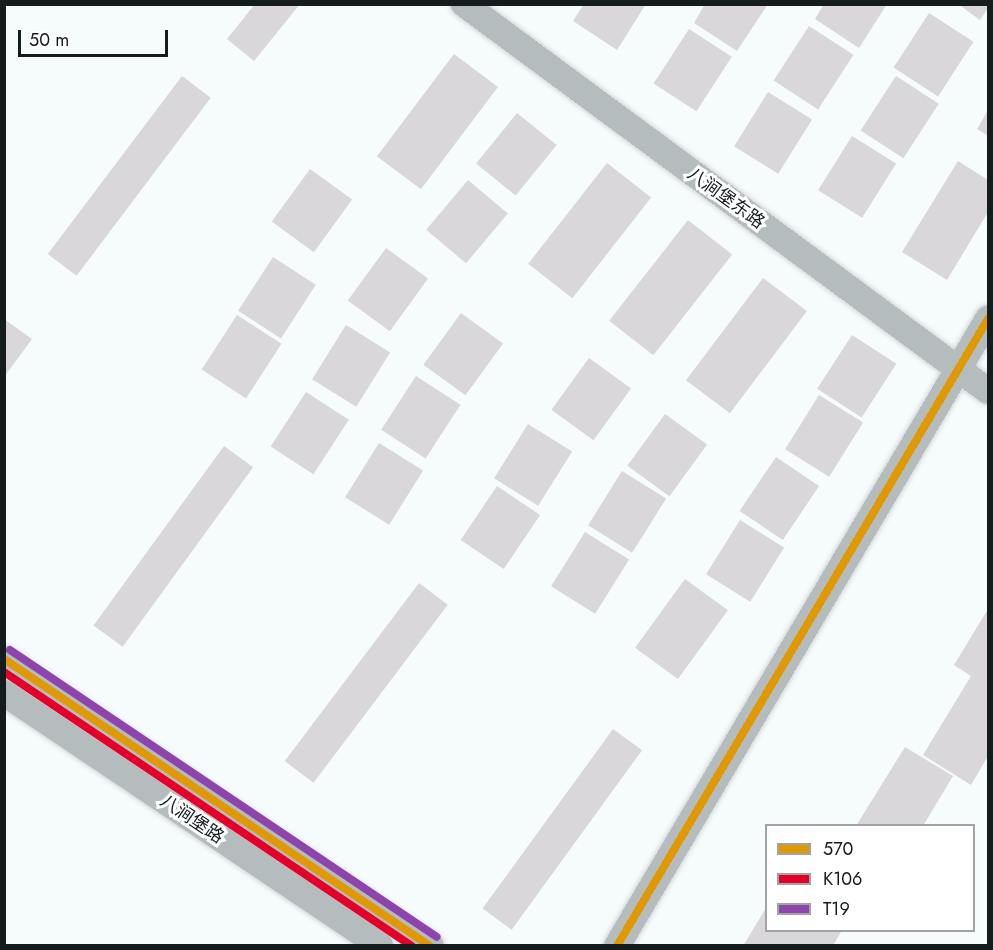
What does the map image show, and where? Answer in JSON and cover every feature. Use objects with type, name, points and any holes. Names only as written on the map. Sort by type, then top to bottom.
[{"type":"street","name":"八涧堡东路","points":[[464,4],[988,391]]},
{"type":"street","points":[[617,945],[988,319]]},
{"type":"street","name":"八涧堡路","points":[[4,659],[431,945]]},
{"type":"street","name":"八涧堡路","points":[[4,693],[380,945]]},
{"type":"building","points":[[255,4],[300,4],[254,61],[227,39]]},
{"type":"building","points":[[584,4],[646,4],[617,50],[573,21]]},
{"type":"building","points":[[705,4],[768,4],[737,51],[694,23]]},
{"type":"building","points":[[824,4],[887,4],[859,48],[815,19]]},
{"type":"building","points":[[958,4],[988,4],[988,8],[980,20]]},
{"type":"building","points":[[929,13],[973,42],[938,96],[894,68]]},
{"type":"building","points":[[809,26],[853,55],[818,109],[774,81]]},
{"type":"building","points":[[689,29],[732,57],[696,111],[654,84]]},
{"type":"building","points":[[454,54],[498,87],[421,189],[377,156]]},
{"type":"building","points":[[182,76],[211,98],[77,276],[48,254]]},
{"type":"building","points":[[896,76],[939,104],[903,158],[861,131]]},
{"type":"building","points":[[768,92],[812,120],[778,174],[734,146]]},
{"type":"building","points":[[988,110],[988,136],[977,129]]},
{"type":"building","points":[[517,113],[557,145],[516,196],[476,164]]},
{"type":"building","points":[[852,136],[896,164],[862,218],[818,190]]},
{"type":"building","points":[[958,161],[988,180],[988,212],[947,280],[902,252]]},
{"type":"building","points":[[607,163],[651,197],[572,298],[528,264]]},
{"type":"building","points":[[310,169],[352,200],[314,252],[272,222]]},
{"type":"building","points":[[468,180],[508,213],[466,263],[426,230]]},
{"type":"building","points":[[688,220],[732,254],[653,355],[609,321]]},
{"type":"building","points":[[386,248],[428,279],[390,331],[348,301]]},
{"type":"building","points":[[273,257],[316,285],[281,338],[238,311]]},
{"type":"building","points":[[763,278],[807,311],[730,413],[686,380]]},
{"type":"building","points":[[461,313],[503,344],[465,395],[423,365]]},
{"type":"building","points":[[237,315],[281,344],[246,398],[202,370]]},
{"type":"building","points":[[4,319],[32,339],[4,377]]},
{"type":"building","points":[[346,325],[390,353],[356,407],[312,379]]},
{"type":"building","points":[[852,335],[896,364],[862,418],[817,389]]},
{"type":"building","points":[[589,358],[631,389],[593,440],[551,410]]},
{"type":"building","points":[[416,376],[460,405],[426,459],[381,430]]},
{"type":"building","points":[[306,392],[349,420],[313,474],[271,447]]},
{"type":"building","points":[[819,395],[863,423],[829,477],[785,449]]},
{"type":"building","points":[[665,414],[707,445],[669,496],[627,466]]},
{"type":"building","points":[[528,424],[572,452],[538,506],[494,478]]},
{"type":"building","points":[[379,443],[423,471],[389,525],[345,497]]},
{"type":"building","points":[[224,446],[253,467],[123,647],[94,626]]},
{"type":"building","points":[[776,457],[819,486],[783,540],[740,511]]},
{"type":"building","points":[[622,471],[666,499],[632,553],[588,525]]},
{"type":"building","points":[[497,486],[540,515],[504,569],[461,540]]},
{"type":"building","points":[[740,520],[784,548],[750,602],[706,574]]},
{"type":"building","points":[[585,532],[629,560],[595,614],[551,586]]},
{"type":"building","points":[[685,579],[728,610],[678,679],[635,648]]},
{"type":"building","points":[[419,583],[448,605],[314,783],[285,761]]},
{"type":"building","points":[[988,609],[988,756],[971,785],[923,755],[971,676],[954,665]]},
{"type":"building","points":[[613,729],[642,750],[512,930],[483,909]]},
{"type":"building","points":[[905,747],[953,776],[924,824],[857,824]]},
{"type":"building","points":[[765,910],[765,932],[841,932],[833,946],[743,946]]},
{"type":"transit line","name":"570","points":[[617,946],[988,319]]},
{"type":"transit line","name":"T19","points":[[10,650],[437,937]]},
{"type":"transit line","name":"570","points":[[4,659],[430,946]]},
{"type":"transit line","name":"K106","points":[[4,672],[411,946]]}]
